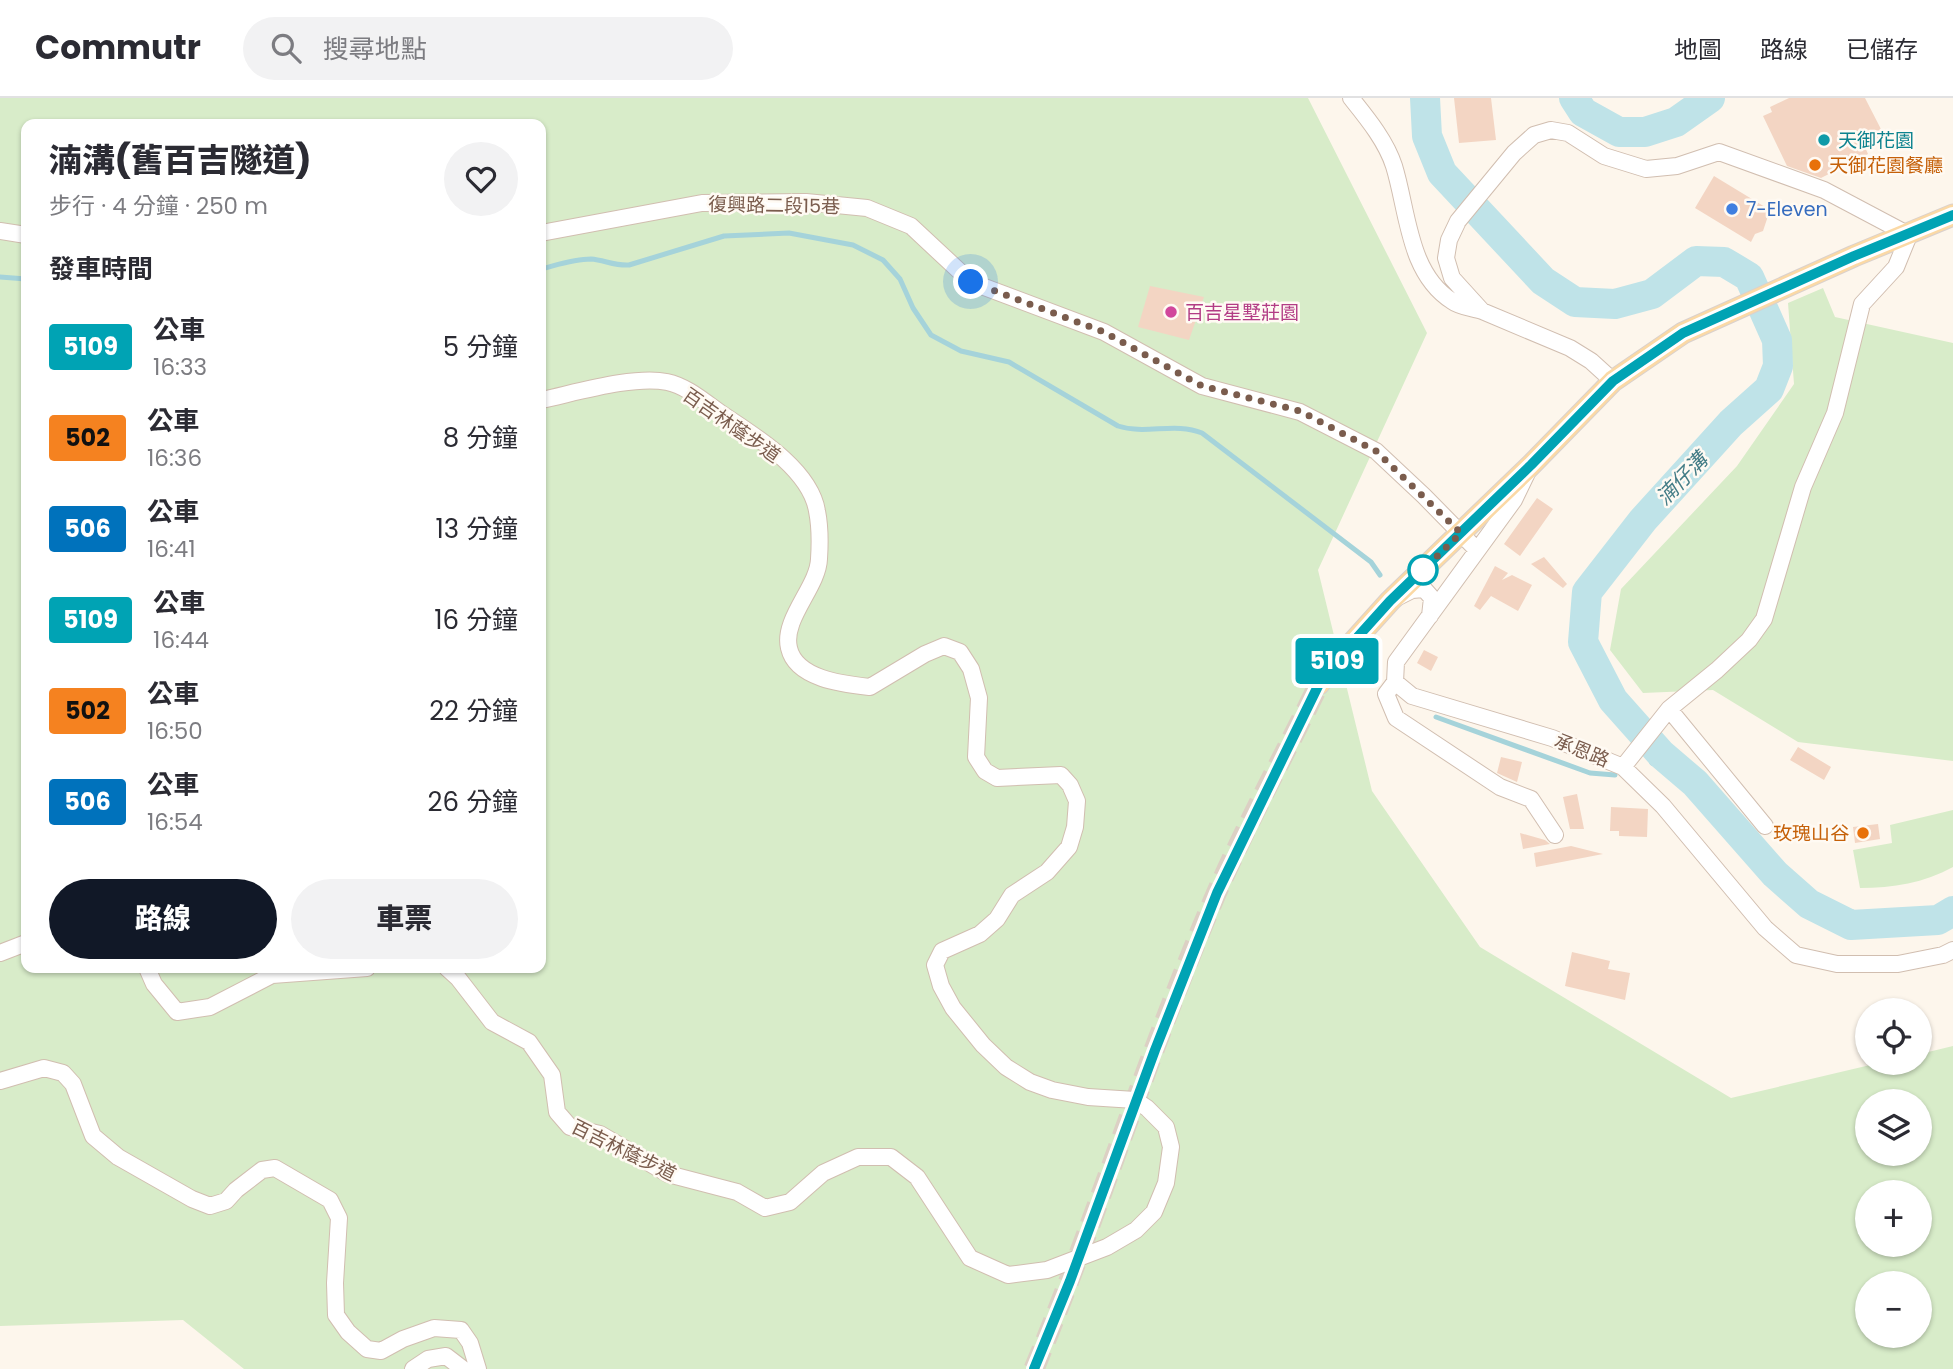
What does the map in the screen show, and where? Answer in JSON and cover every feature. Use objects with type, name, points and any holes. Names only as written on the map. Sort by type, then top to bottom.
[{"type":"main road","points":[[1319,684],[1390,601],[1531,465],[1613,381],[1683,333],[1953,215]]},
{"type":"street","points":[[1351,98],[1371,123],[1394,163],[1423,270],[1436,289],[1454,303],[1482,311],[1570,348],[1591,361],[1613,381]]},
{"type":"street","points":[[1482,311],[1452,278],[1446,258],[1449,240],[1458,221],[1514,153],[1534,135],[1551,130],[1568,133],[1604,156],[1646,169],[1676,166],[1719,152],[1824,190],[1909,235],[1896,267],[1862,304],[1835,413],[1803,487],[1764,619],[1733,655],[1669,709],[1623,767]]},
{"type":"street","name":"復興路二段15巷","points":[[546,232],[702,204],[806,202],[867,208],[911,226],[971,282],[1104,332],[1202,386],[1300,411],[1376,451],[1477,550]]},
{"type":"street","points":[[0,231],[21,234]]},
{"type":"street","name":"百吉林蔭步道","points":[[452,973],[492,1022],[528,1042],[552,1075],[557,1112],[570,1127],[600,1134],[668,1174],[737,1192],[765,1208],[790,1202],[823,1173],[858,1157],[891,1157],[917,1177],[970,1258],[1008,1275],[1047,1270],[1107,1247],[1127,1236],[1154,1212],[1166,1183],[1171,1147],[1166,1127],[1147,1108],[1135,1100],[1088,1097],[1052,1090],[1030,1082],[1006,1067],[983,1045],[953,1008],[941,986],[935,965],[942,951],[980,934],[997,919],[1012,895],[1047,872],[1069,847],[1075,827],[1077,801],[1070,785],[1061,775],[997,778],[985,771],[976,757],[979,698],[971,670],[960,652],[944,646],[925,654],[870,687],[812,674],[796,664],[789,648],[788,633],[819,562],[817,509],[805,484],[789,464],[760,439],[694,395],[668,382],[613,385],[546,399]]},
{"type":"street","points":[[1531,465],[1514,500],[1396,662],[1395,681],[1385,694],[1396,718],[1500,787],[1531,799],[1555,835]]},
{"type":"street","points":[[1390,601],[1412,590],[1424,589],[1432,598],[1430,616]]},
{"type":"street","name":"承恩路","points":[[1395,681],[1412,696],[1552,738],[1623,767],[1663,806],[1765,928],[1796,955],[1837,964],[1898,964],[1944,955],[1953,950]]},
{"type":"street","points":[[1669,709],[1765,827]]},
{"type":"street","points":[[0,953],[21,945]]},
{"type":"street","points":[[149,973],[154,984],[177,1012],[210,1007],[272,975],[299,973]]},
{"type":"street","points":[[0,1081],[44,1068],[63,1073],[73,1084],[93,1136],[118,1157],[192,1199],[210,1206],[226,1201],[262,1170],[275,1168],[330,1200],[339,1218],[336,1315],[348,1332],[367,1349],[381,1351],[434,1328],[461,1330],[470,1343],[478,1369]]},
{"type":"street","points":[[413,1369],[428,1359],[446,1356],[463,1369]]},
{"type":"green space","points":[[0,98],[1308,98],[1427,333],[1318,570],[1372,791],[1480,947],[1731,1098],[1855,1069],[1855,1075],[1932,1075],[1932,1051],[1953,1046],[1953,1369],[244,1369],[183,1320],[0,1326]]},
{"type":"green space","points":[[1823,288],[1835,317],[1953,343],[1953,761],[1798,742],[1713,690],[1643,693],[1610,650],[1621,589],[1737,466],[1794,384],[1788,303]]},
{"type":"green space","points":[[1953,810],[1953,867],[1908,884],[1860,888],[1853,850],[1892,843],[1890,825]]},
{"type":"building","points":[[1454,98],[1491,98],[1496,140],[1459,143]]},
{"type":"building","name":"天御花園","points":[[1789,98],[1865,98],[1884,135],[1864,145],[1868,154],[1821,178],[1787,166],[1763,116],[1772,112],[1770,107]]},
{"type":"building","name":"7-Eleven","points":[[1714,176],[1770,210],[1763,231],[1755,234],[1751,242],[1695,208]]},
{"type":"building","name":"百吉星墅莊園","points":[[1150,286],[1204,297],[1189,340],[1138,327]]},
{"type":"building","points":[[1537,498],[1553,509],[1520,556],[1504,544]]},
{"type":"building","points":[[1544,557],[1567,584],[1563,588],[1531,564]]},
{"type":"building","points":[[1495,566],[1508,573],[1502,580],[1512,575],[1532,585],[1518,611],[1491,596],[1480,610],[1474,606]]},
{"type":"building","points":[[1424,650],[1438,657],[1431,671],[1417,663]]},
{"type":"building","points":[[1798,747],[1831,767],[1824,780],[1790,760]]},
{"type":"building","points":[[1501,757],[1522,762],[1517,782],[1497,773]]},
{"type":"building","points":[[1577,794],[1584,829],[1570,829],[1563,797]]},
{"type":"building","points":[[1611,807],[1648,809],[1647,837],[1619,836],[1619,831],[1610,831]]},
{"type":"building","points":[[1878,824],[1880,839],[1855,843],[1853,827]]},
{"type":"building","points":[[1520,833],[1545,840],[1550,844],[1523,849]]},
{"type":"building","points":[[1571,846],[1603,854],[1536,867],[1534,853]]},
{"type":"building","points":[[1572,952],[1610,961],[1608,969],[1630,973],[1625,1000],[1565,986]]},
{"type":"waterway","name":"湳仔溝","points":[[1425,98],[1427,136],[1442,173],[1543,281],[1575,302],[1615,304],[1652,294],[1696,261],[1724,262],[1749,277],[1777,340],[1778,366],[1769,389],[1731,423],[1643,520],[1587,592],[1583,642],[1613,700],[1661,754],[1695,783],[1775,874],[1809,904],[1851,925],[1938,920],[1953,911]]},
{"type":"waterway","name":"湳仔溝","points":[[1574,98],[1583,112],[1619,132],[1645,132],[1676,122],[1710,98]]},
{"type":"waterway","points":[[546,268],[585,259],[629,265],[724,236],[789,233],[853,245],[883,260],[900,279],[913,308],[931,335],[961,351],[1009,362],[1118,426],[1181,429],[1202,433],[1371,562],[1380,575]]},
{"type":"waterway","points":[[0,277],[21,279]]},
{"type":"waterway","points":[[1436,717],[1590,773],[1615,775]]},
{"type":"waterway","points":[[1652,763],[1661,754]]},
{"type":"tunnel","points":[[1034,1369],[1168,1012],[1216,894],[1319,684]]},
{"type":"bus line","name":"5109","points":[[1034,1369],[1217,893],[1319,684],[1345,651],[1390,601],[1531,465],[1613,381],[1683,333],[1953,215]]},
{"type":"place","name":"天御花園","points":[[1824,140]]},
{"type":"place","name":"天御花園餐廳","points":[[1815,165]]},
{"type":"place","name":"7-Eleven","points":[[1732,209]]},
{"type":"place","name":"百吉星墅莊園","points":[[1171,312]]},
{"type":"place","name":"玫瑰山谷","points":[[1863,833]]},
{"type":"route","points":[[971,282],[1104,332],[1202,386],[1300,411],[1376,451],[1461,533],[1423,570]]}]
